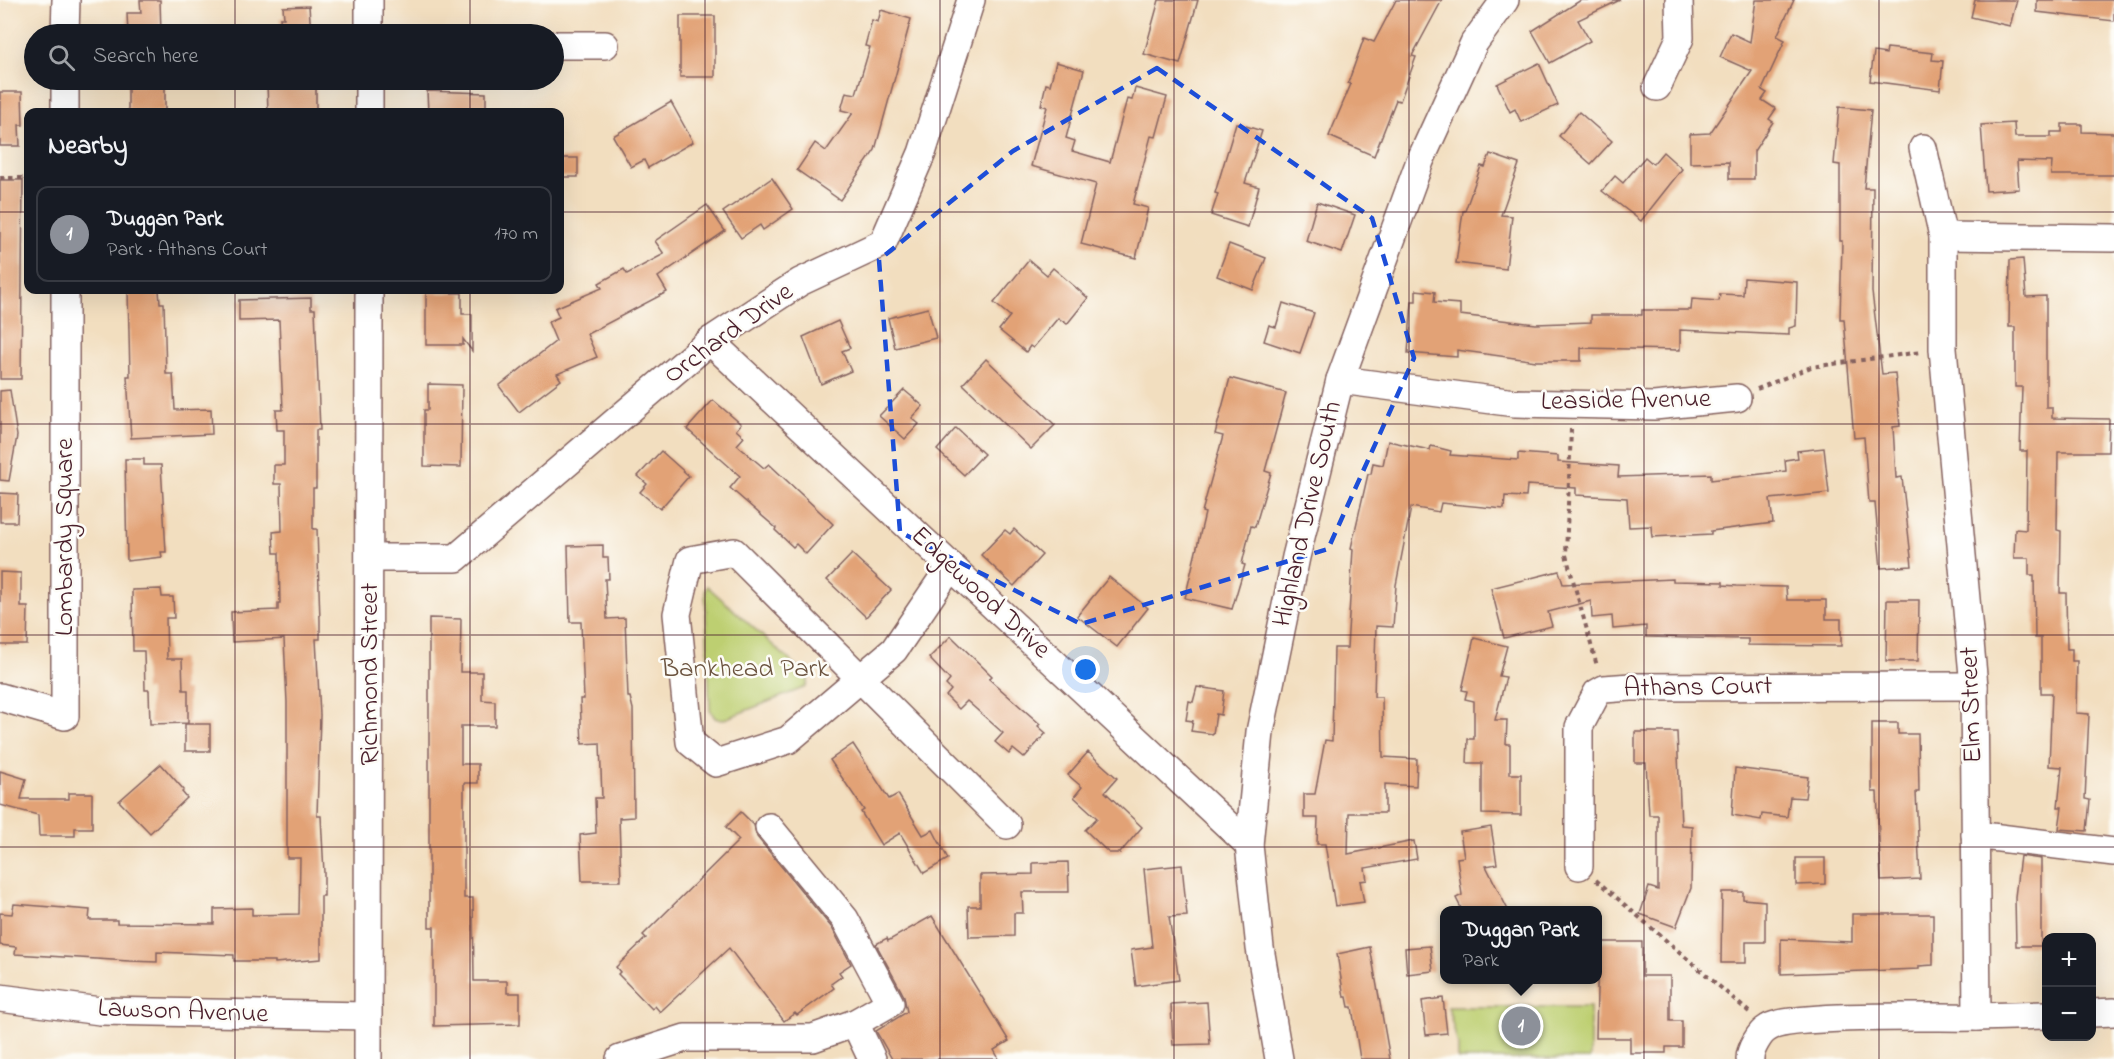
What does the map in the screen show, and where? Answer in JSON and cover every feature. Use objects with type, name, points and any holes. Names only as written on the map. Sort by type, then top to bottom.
[{"type":"street","points":[[66,0],[66,24]]},
{"type":"street","points":[[369,0],[369,24]]},
{"type":"street","name":"Orchard Drive","points":[[371,558],[456,558],[710,341],[800,282],[883,243],[922,153],[971,0]]},
{"type":"street","name":"Highland Drive South","points":[[1279,1059],[1260,948],[1250,845],[1260,732],[1296,557],[1340,380],[1420,161],[1474,43],[1505,0]]},
{"type":"street","points":[[1657,87],[1680,38],[1679,0]]},
{"type":"street","points":[[564,45],[605,45]]},
{"type":"street","points":[[65,90],[65,108]]},
{"type":"street","points":[[369,90],[369,108]]},
{"type":"street","name":"Elm Street","points":[[1923,148],[1943,236],[1943,349],[1974,686],[1977,1017]]},
{"type":"street","points":[[1943,236],[2114,238]]},
{"type":"street","name":"Lombardy Square","points":[[0,697],[65,716],[65,294]]},
{"type":"street","name":"Richmond Street","points":[[368,1059],[371,558],[369,294]]},
{"type":"street","name":"Edgewood Drive","points":[[710,341],[1250,845]]},
{"type":"street","name":"Leaside Avenue","points":[[1340,380],[1515,403],[1654,406],[1737,398]]},
{"type":"street","points":[[951,566],[894,650],[859,679],[788,740],[716,763],[690,742],[677,614],[690,560],[734,552],[859,679],[1007,825]]},
{"type":"street","name":"Athans Court","points":[[1580,866],[1580,727],[1598,693],[1604,689],[1974,686]]},
{"type":"street","points":[[620,1059],[685,1038],[813,1038],[855,1023],[890,1003],[845,919],[769,827]]},
{"type":"street","points":[[1975,835],[2114,852]]},
{"type":"street","name":"Lawson Avenue","points":[[0,998],[100,1011],[367,1016]]},
{"type":"street","points":[[2096,1013],[2114,1012]]},
{"type":"street","points":[[1750,1059],[1750,1051],[1768,1028],[1804,1020],[2042,1015]]},
{"type":"street","points":[[855,1023],[872,1059]]},
{"type":"path","points":[[0,178],[24,178]]},
{"type":"path","name":"Leaside Avenue","points":[[1737,398],[1811,367],[1943,349]]},
{"type":"path","points":[[1572,404],[1566,555],[1604,689]]},
{"type":"path","points":[[1580,866],[1768,1028]]},
{"type":"highlighted area","points":[[1157,68],[1372,218],[1414,358],[1328,549],[1081,624],[900,532],[879,260],[1013,151]]},
{"type":"green space","name":"Bankhead Park","points":[[707,586],[806,675],[808,680],[806,687],[722,720],[715,718],[710,710],[705,589]]},
{"type":"green space","points":[[1448,1007],[1590,1007],[1590,1059],[1458,1059],[1458,1045]]},
{"type":"building","points":[[140,0],[160,0],[161,24],[128,24],[127,13],[141,13]]},
{"type":"building","points":[[1159,0],[1198,0],[1180,64],[1144,54]]},
{"type":"building","points":[[1396,0],[1442,0],[1412,56],[1416,57],[1400,101],[1396,100],[1374,156],[1329,136],[1351,84],[1348,83],[1364,38],[1374,42]]},
{"type":"building","points":[[1581,0],[1620,0],[1578,20],[1590,41],[1550,63],[1532,31]]},
{"type":"building","points":[[1756,0],[1794,0],[1777,36],[1785,40],[1762,90],[1767,93],[1762,100],[1776,109],[1769,119],[1773,122],[1754,151],[1754,179],[1729,179],[1729,162],[1690,163],[1690,134],[1710,133],[1752,71],[1720,57],[1731,33],[1750,42]]},
{"type":"building","points":[[1975,0],[2017,0],[2010,26],[1971,17]]},
{"type":"building","points":[[2037,0],[2114,0],[2114,21],[2037,12]]},
{"type":"building","points":[[309,6],[310,24],[280,24],[280,18],[284,18],[283,7]]},
{"type":"building","points":[[881,10],[911,19],[875,150],[840,200],[797,170],[815,143],[826,151],[853,113],[841,110],[846,92],[856,94],[870,47],[865,46],[872,20],[878,22]]},
{"type":"building","points":[[680,16],[715,16],[715,77],[680,77]]},
{"type":"building","points":[[1887,48],[1933,53],[1932,60],[1943,61],[1940,90],[1870,81],[1874,52],[1886,54]]},
{"type":"building","points":[[1056,62],[1084,70],[1066,138],[1075,141],[1072,151],[1110,162],[1127,99],[1132,100],[1135,88],[1167,97],[1156,137],[1151,136],[1133,204],[1148,208],[1136,258],[1081,244],[1096,184],[1031,166],[1047,107],[1041,105],[1046,84],[1050,85]]},
{"type":"building","points":[[1539,63],[1558,105],[1521,122],[1515,109],[1510,112],[1497,84]]},
{"type":"building","points":[[128,90],[165,90],[165,108],[128,108]]},
{"type":"building","points":[[267,90],[316,90],[316,108],[268,108]]},
{"type":"building","points":[[427,91],[486,93],[486,108],[428,108]]},
{"type":"building","points":[[0,92],[22,92],[23,125],[19,125],[20,146],[0,146]]},
{"type":"building","points":[[671,102],[693,142],[648,168],[644,160],[631,167],[613,136]]},
{"type":"building","points":[[1839,107],[1871,110],[1864,188],[1873,188],[1872,292],[1882,374],[1895,373],[1900,426],[1893,427],[1896,478],[1902,477],[1912,566],[1881,568],[1875,503],[1869,503],[1864,437],[1854,438],[1844,319],[1840,319],[1842,241],[1840,241],[1840,165],[1834,164]]},
{"type":"building","points":[[1579,112],[1612,141],[1591,164],[1559,136]]},
{"type":"building","points":[[1236,123],[1262,131],[1245,183],[1259,187],[1248,227],[1211,215],[1218,194],[1215,193]]},
{"type":"building","points":[[2014,123],[2015,137],[2051,137],[2051,132],[2062,132],[2062,124],[2082,124],[2082,132],[2114,133],[2114,175],[2051,175],[2052,162],[2017,161],[2019,189],[1986,191],[1981,125]]},
{"type":"building","points":[[1663,152],[1682,169],[1641,221],[1602,191],[1615,176],[1623,183],[1645,157],[1653,164]]},
{"type":"building","points":[[1490,154],[1519,164],[1501,215],[1512,216],[1506,269],[1456,263],[1463,211],[1465,211],[1481,166],[1485,167]]},
{"type":"building","points":[[564,158],[578,158],[578,177],[564,177]]},
{"type":"building","points":[[772,178],[793,209],[763,230],[760,225],[741,238],[723,212]]},
{"type":"building","points":[[0,180],[23,180],[21,379],[0,379]]},
{"type":"building","points":[[1317,202],[1355,215],[1342,253],[1306,241]]},
{"type":"building","points":[[707,205],[725,231],[658,277],[667,292],[587,334],[597,357],[557,374],[561,380],[519,412],[499,386],[556,341],[548,322],[559,317],[555,308],[602,288],[599,283],[624,269],[627,274],[664,254],[655,241]]},
{"type":"building","points":[[1229,244],[1266,258],[1253,290],[1217,276]]},
{"type":"building","points":[[2023,259],[2026,297],[2046,296],[2046,407],[2052,407],[2052,418],[2109,419],[2108,452],[2058,452],[2057,530],[2061,531],[2060,593],[2066,593],[2067,649],[2072,649],[2072,661],[2077,661],[2076,713],[2089,714],[2085,799],[2090,800],[2087,831],[2059,829],[2062,807],[2058,807],[2062,767],[2049,766],[2052,693],[2041,693],[2041,638],[2035,638],[2034,575],[2029,575],[2029,558],[2014,558],[2015,529],[2026,530],[2027,451],[2020,451],[2022,387],[2015,387],[2015,327],[2009,327],[2010,260]]},
{"type":"building","points":[[1029,260],[1047,275],[1053,268],[1088,298],[1067,324],[1058,318],[1033,348],[1030,346],[1026,352],[999,330],[1010,316],[994,303]]},
{"type":"building","points":[[1744,278],[1797,282],[1796,326],[1789,328],[1789,335],[1680,330],[1680,350],[1581,348],[1581,361],[1536,361],[1457,350],[1457,357],[1408,353],[1412,301],[1416,301],[1416,290],[1435,292],[1434,302],[1460,304],[1460,315],[1536,324],[1591,322],[1591,315],[1642,315],[1642,310],[1691,310],[1692,299],[1719,301],[1720,294],[1743,295]]},
{"type":"building","points":[[128,294],[159,294],[160,303],[164,303],[166,374],[173,374],[175,410],[211,409],[212,434],[131,438],[127,376],[130,376]]},
{"type":"building","points":[[426,294],[462,294],[462,314],[472,314],[472,351],[463,339],[463,345],[426,345]]},
{"type":"building","points":[[311,298],[311,309],[315,309],[320,430],[316,430],[313,529],[317,529],[320,620],[320,639],[316,639],[320,715],[317,816],[321,816],[324,873],[324,896],[321,896],[321,959],[275,963],[275,961],[234,961],[234,955],[157,952],[157,962],[15,954],[16,947],[0,945],[0,913],[12,914],[14,904],[90,910],[89,920],[117,920],[117,923],[214,924],[214,909],[252,908],[252,915],[299,914],[300,858],[287,858],[287,702],[284,639],[232,642],[231,612],[278,610],[278,603],[280,603],[279,553],[274,553],[273,532],[282,531],[281,484],[274,484],[274,465],[284,465],[284,430],[277,430],[276,410],[283,410],[279,320],[239,321],[239,300]]},
{"type":"building","points":[[1283,303],[1314,313],[1300,353],[1264,341],[1269,325],[1276,327]]},
{"type":"building","points":[[928,308],[936,338],[895,348],[888,318]]},
{"type":"building","points":[[838,321],[850,348],[842,351],[851,371],[821,384],[803,337]]},
{"type":"building","points":[[986,359],[1055,425],[1031,449],[963,384]]},
{"type":"building","points":[[1230,378],[1286,393],[1265,471],[1271,473],[1255,527],[1251,526],[1242,564],[1245,565],[1232,609],[1185,598],[1205,513],[1202,512],[1223,436],[1215,434]]},
{"type":"building","points":[[428,384],[462,385],[461,467],[424,466],[424,410],[428,410]]},
{"type":"building","points":[[10,390],[17,436],[9,481],[0,480],[0,391]]},
{"type":"building","points":[[904,390],[923,406],[912,418],[919,424],[905,439],[879,416]]},
{"type":"building","points":[[713,400],[741,424],[736,430],[744,437],[737,445],[764,468],[769,464],[833,524],[806,554],[796,544],[793,547],[775,530],[776,528],[730,488],[740,476],[687,429]]},
{"type":"building","points":[[956,428],[984,454],[964,475],[937,450]]},
{"type":"building","points":[[1388,441],[1430,450],[1431,446],[1451,451],[1450,455],[1518,460],[1518,453],[1558,456],[1558,462],[1619,466],[1618,477],[1711,474],[1711,480],[1786,471],[1785,460],[1798,458],[1797,451],[1824,448],[1829,493],[1770,499],[1773,523],[1711,531],[1711,534],[1652,537],[1651,526],[1629,527],[1627,498],[1576,495],[1576,488],[1527,485],[1526,497],[1505,496],[1504,509],[1441,503],[1439,512],[1411,507],[1396,585],[1393,627],[1376,626],[1374,697],[1382,697],[1383,757],[1417,759],[1416,786],[1385,784],[1385,813],[1349,813],[1348,854],[1414,841],[1417,859],[1365,868],[1367,880],[1360,881],[1364,902],[1335,906],[1325,844],[1317,844],[1318,818],[1304,818],[1304,794],[1315,794],[1325,740],[1332,741],[1334,648],[1347,648],[1353,549],[1351,548],[1368,474],[1371,474],[1373,463],[1383,465]]},
{"type":"building","points":[[661,451],[689,476],[660,509],[640,492],[647,484],[638,476]]},
{"type":"building","points":[[125,459],[144,459],[144,465],[161,465],[166,552],[161,552],[162,557],[127,561]]},
{"type":"building","points":[[0,493],[18,494],[17,522],[0,522]]},
{"type":"building","points":[[1014,529],[1042,555],[1014,586],[981,555],[1005,530],[1010,534]]},
{"type":"building","points":[[603,545],[603,558],[608,558],[609,579],[605,579],[607,619],[625,618],[628,697],[630,697],[633,709],[634,817],[619,818],[621,881],[582,881],[580,835],[596,833],[595,798],[602,798],[600,743],[582,744],[580,699],[584,699],[581,622],[570,622],[568,546]]},
{"type":"building","points":[[852,554],[891,590],[866,617],[827,580]]},
{"type":"building","points":[[1559,571],[1563,584],[1673,579],[1673,581],[1723,582],[1723,585],[1737,586],[1786,587],[1787,600],[1826,600],[1826,619],[1841,619],[1841,646],[1748,645],[1748,639],[1646,637],[1646,626],[1613,629],[1612,616],[1592,618],[1591,601],[1548,612],[1552,626],[1504,638],[1491,588]]},
{"type":"building","points":[[0,572],[21,573],[21,607],[28,607],[27,645],[0,645]]},
{"type":"building","points":[[1109,577],[1148,608],[1117,647],[1077,616]]},
{"type":"building","points":[[161,589],[162,597],[173,597],[174,618],[166,618],[167,659],[182,659],[183,690],[188,690],[188,723],[150,724],[149,690],[145,690],[144,651],[133,651],[132,590]]},
{"type":"building","points":[[1887,600],[1919,600],[1918,661],[1886,661]]},
{"type":"building","points":[[429,618],[461,619],[460,672],[482,672],[482,700],[495,701],[495,726],[461,726],[461,764],[478,764],[478,783],[464,783],[464,898],[473,898],[474,981],[507,981],[507,993],[520,993],[520,1024],[434,1026],[434,927],[429,927]]},
{"type":"building","points":[[951,636],[992,676],[989,679],[1040,724],[1038,726],[1046,733],[1024,758],[1013,749],[1009,754],[995,742],[1003,733],[967,701],[959,709],[946,696],[951,690],[946,685],[950,680],[929,658]]},
{"type":"building","points":[[1474,638],[1507,646],[1499,676],[1506,677],[1495,720],[1507,720],[1506,744],[1510,744],[1510,774],[1521,774],[1521,815],[1482,814],[1482,763],[1467,763],[1468,739],[1474,739],[1474,701],[1465,699],[1467,691],[1462,690]]},
{"type":"building","points":[[1197,687],[1224,691],[1221,715],[1216,714],[1213,734],[1191,731],[1193,721],[1186,720],[1189,701],[1193,702]]},
{"type":"building","points":[[1872,723],[1898,723],[1898,734],[1918,734],[1919,792],[1916,792],[1920,879],[1881,881],[1877,792],[1872,792]]},
{"type":"building","points":[[185,724],[210,724],[210,751],[185,751]]},
{"type":"building","points":[[1635,732],[1677,732],[1681,825],[1692,826],[1691,888],[1676,927],[1640,914],[1649,887],[1658,890],[1658,815],[1649,815],[1646,763],[1635,763]]},
{"type":"building","points":[[853,744],[889,799],[898,794],[923,835],[933,830],[948,859],[924,873],[900,833],[881,845],[861,812],[864,810],[830,760]]},
{"type":"building","points":[[1088,752],[1117,778],[1105,792],[1142,827],[1120,853],[1109,853],[1085,830],[1097,818],[1074,797],[1082,787],[1068,775]]},
{"type":"building","points":[[161,764],[184,790],[182,792],[187,798],[150,833],[119,801]]},
{"type":"building","points":[[1735,768],[1808,777],[1805,798],[1790,797],[1787,817],[1762,814],[1761,820],[1732,815]]},
{"type":"building","points":[[0,771],[26,779],[21,799],[69,799],[69,793],[92,793],[92,828],[75,828],[75,836],[39,836],[38,815],[0,805]]},
{"type":"building","points":[[741,812],[754,825],[757,837],[832,928],[851,964],[839,972],[842,976],[831,984],[834,988],[797,1015],[795,1013],[784,1021],[729,948],[660,1012],[655,1006],[652,1009],[618,974],[620,972],[616,967],[646,938],[643,935],[739,840],[726,827]]},
{"type":"building","points":[[1491,827],[1497,864],[1486,866],[1506,906],[1460,906],[1456,898],[1462,895],[1457,858],[1464,857],[1460,832]]},
{"type":"building","points":[[2020,856],[2041,859],[2041,946],[2016,946],[2015,897]]},
{"type":"building","points":[[1796,858],[1825,858],[1825,884],[1796,885]]},
{"type":"building","points":[[1068,862],[1069,892],[1022,892],[1023,913],[1014,913],[1014,936],[969,937],[968,906],[980,906],[980,875],[1033,874],[1033,863]]},
{"type":"building","points":[[1182,865],[1187,916],[1169,917],[1179,980],[1136,986],[1131,950],[1152,947],[1144,869]]},
{"type":"building","points":[[1722,892],[1743,892],[1743,899],[1765,901],[1765,942],[1746,942],[1746,963],[1721,963]]},
{"type":"building","points":[[1852,914],[1933,914],[1933,965],[1919,966],[1919,969],[1781,974],[1781,939],[1852,942]]},
{"type":"building","points":[[932,916],[1009,1041],[994,1050],[999,1059],[892,1059],[876,1031],[907,1012],[904,996],[876,944],[887,938],[888,941]]},
{"type":"building","points":[[1602,942],[1642,942],[1642,976],[1670,976],[1670,1021],[1682,1021],[1682,1047],[1666,1047],[1666,1053],[1630,1053],[1630,1038],[1596,1038],[1597,984],[1602,984]]},
{"type":"building","points":[[1430,946],[1433,971],[1407,974],[1405,948]]},
{"type":"building","points":[[1370,947],[1390,1059],[1360,1059],[1352,1007],[1349,1007],[1347,997],[1344,997],[1337,954]]},
{"type":"building","points":[[1443,998],[1447,1033],[1426,1035],[1422,1001]]},
{"type":"building","points":[[1207,1002],[1210,1044],[1173,1045],[1171,1004]]},
{"type":"place","name":"Duggan Park","points":[[1521,1026]]}]
